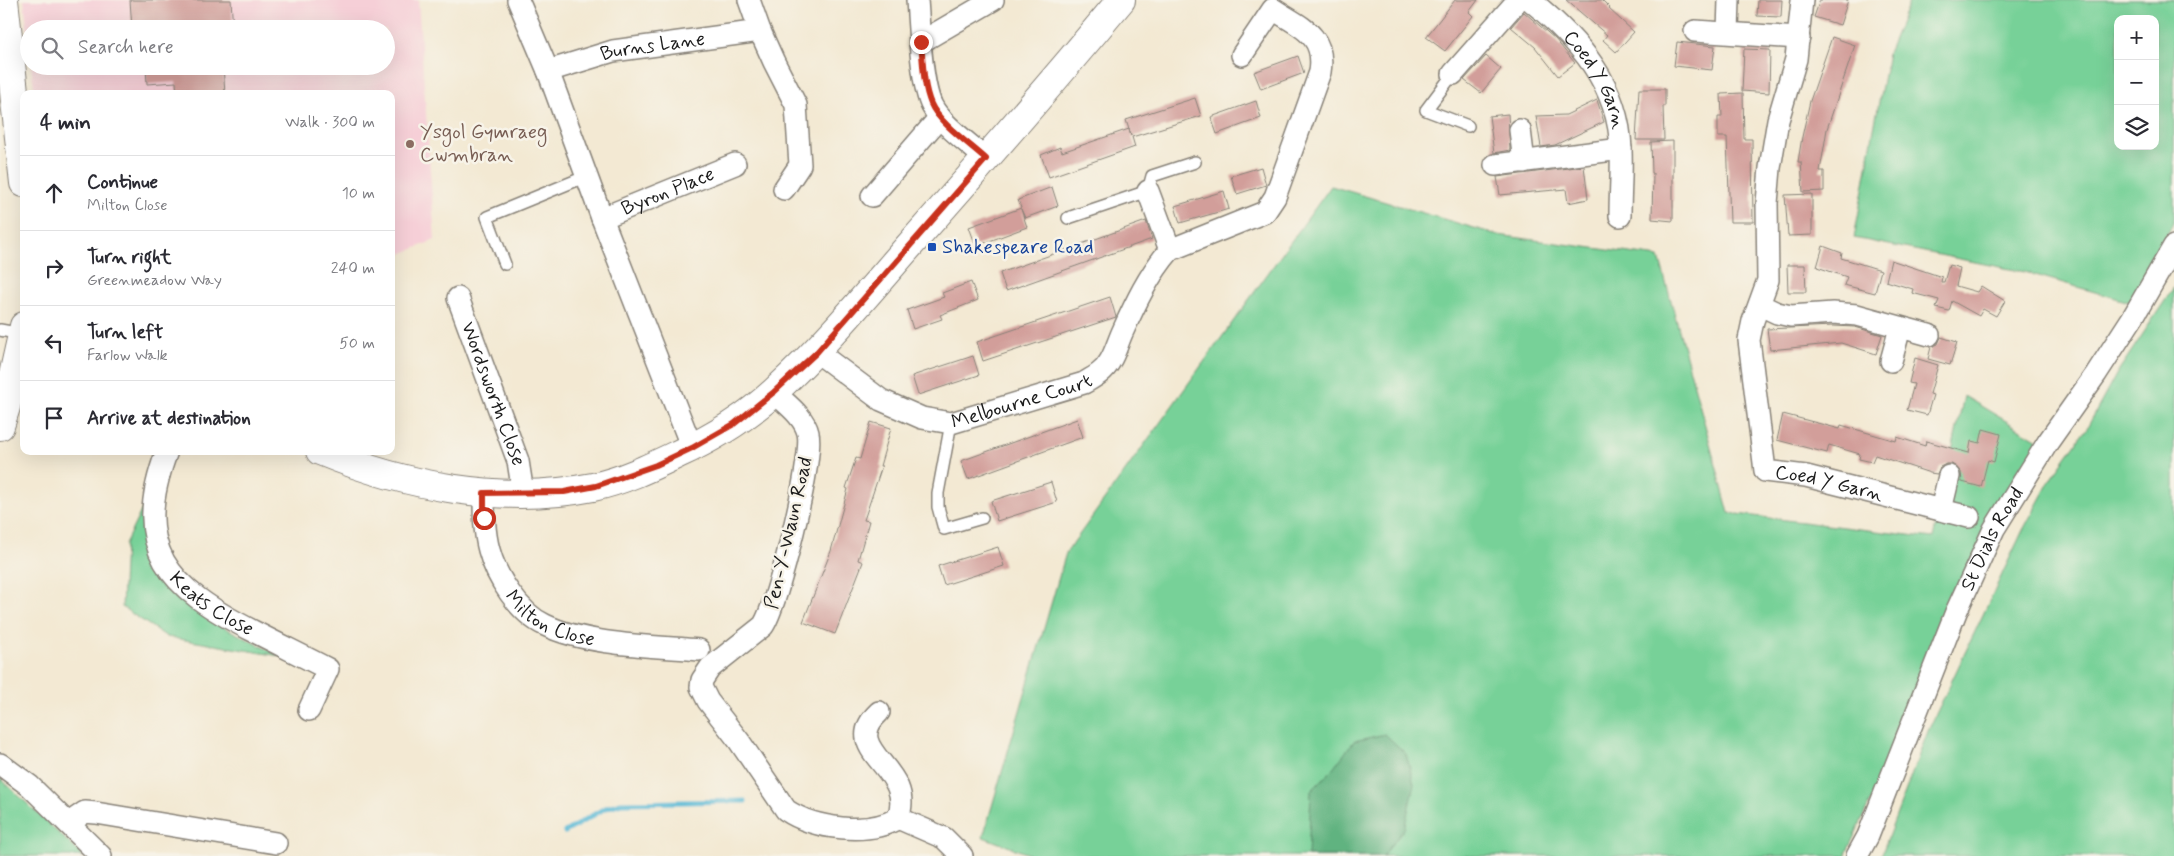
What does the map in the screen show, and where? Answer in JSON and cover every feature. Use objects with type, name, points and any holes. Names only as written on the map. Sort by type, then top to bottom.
[{"type":"street","points":[[4,0],[20,146]]},
{"type":"street","points":[[518,0],[548,71],[602,218],[692,448]]},
{"type":"street","points":[[749,0],[760,31],[796,105],[800,165],[784,189]]},
{"type":"street","points":[[917,0],[926,88],[931,105],[940,117],[986,159]]},
{"type":"street","points":[[921,42],[994,0]]},
{"type":"street","points":[[330,455],[359,467],[413,482],[484,493],[564,492],[596,486],[656,465],[692,448],[734,424],[774,392],[817,352],[986,159],[1121,0]]},
{"type":"street","points":[[1453,74],[1518,0]]},
{"type":"street","name":"Coed Y Garn","points":[[1530,0],[1553,18],[1578,44],[1596,69],[1608,92],[1617,117],[1621,149],[1620,216]]},
{"type":"street","points":[[1728,32],[1729,0]]},
{"type":"street","name":"Coed Y Garn","points":[[1802,0],[1796,59],[1774,139],[1768,203],[1768,280],[1760,305],[1752,321],[1749,340],[1764,471],[1813,477],[1969,517]]},
{"type":"street","points":[[1148,191],[1170,250],[1265,212],[1270,206],[1275,197],[1320,72],[1322,58],[1319,46],[1313,35],[1273,9],[1242,55]]},
{"type":"street","name":"Burns Lane","points":[[548,71],[613,51],[760,31]]},
{"type":"street","points":[[1695,31],[1799,38]]},
{"type":"street","points":[[872,196],[940,117]]},
{"type":"street","points":[[1520,130],[1524,162]]},
{"type":"street","name":"Coed Y Garn","points":[[1495,165],[1621,149]]},
{"type":"street","name":"Byron Place","points":[[602,218],[735,164]]},
{"type":"street","name":"St Dials Road","points":[[1857,856],[1868,836],[1956,612],[1994,528],[2048,442],[2133,317],[2174,246]]},
{"type":"street","name":"Melbourne Court","points":[[817,352],[881,400],[922,418],[951,423],[1084,383],[1100,373],[1111,361],[1126,324],[1147,283],[1160,261],[1170,250]]},
{"type":"street","name":"Wordsworth Close","points":[[458,298],[518,461],[524,493]]},
{"type":"street","points":[[1760,305],[1784,315],[1845,313],[1929,335]]},
{"type":"street","points":[[1892,361],[1900,328]]},
{"type":"street","points":[[0,426],[18,336]]},
{"type":"street","name":"Pen-Y-Waun Road","points":[[774,392],[799,417],[808,432],[809,446],[804,478],[778,595],[763,626],[710,668],[702,680],[702,687],[708,701],[786,810],[801,819],[816,824],[859,828],[878,827],[898,818]]},
{"type":"street","name":"Keats Close","points":[[166,455],[158,476],[153,502],[154,529],[161,557],[174,578],[216,613],[328,669],[309,710]]},
{"type":"street","points":[[1942,510],[1949,476]]},
{"type":"street","name":"Milton Close","points":[[484,493],[484,518],[489,550],[498,573],[509,594],[543,625],[581,638],[699,650]]},
{"type":"street","points":[[879,712],[870,721],[866,736],[871,749],[899,787],[902,802],[898,818],[944,838],[962,856]]},
{"type":"street","points":[[0,764],[30,786],[101,856]]},
{"type":"street","points":[[69,823],[85,812],[96,812],[276,843]]},
{"type":"lane","points":[[1453,74],[1426,110],[1468,126]]},
{"type":"lane","points":[[1068,218],[1148,191],[1152,176],[1195,162]]},
{"type":"lane","points":[[505,264],[487,217],[587,176]]},
{"type":"lane","points":[[951,423],[938,493],[938,507],[944,529],[982,518]]},
{"type":"shaded area","name":"Ysgol Gymraeg Cwmbran","points":[[24,0],[418,0],[435,240],[395,256],[395,90],[34,90],[32,75],[395,75],[395,20],[26,20]]},
{"type":"green space","points":[[1910,0],[2174,0],[2174,221],[2133,303],[2025,272],[1854,238],[1888,53]]},
{"type":"green space","points":[[1331,186],[1498,235],[1659,257],[1729,513],[1933,538],[1964,396],[2038,440],[1845,856],[1034,856],[983,837],[1066,553]]},
{"type":"green space","points":[[2174,287],[2174,856],[1881,856],[1928,731],[2023,530],[2052,477],[2087,428],[2117,373]]},
{"type":"green space","points":[[146,501],[172,585],[216,623],[280,656],[167,637],[122,607],[125,544]]},
{"type":"green space","points":[[1385,734],[1406,754],[1414,784],[1404,829],[1383,856],[1308,856],[1311,791],[1332,770],[1354,741]]},
{"type":"green space","points":[[0,778],[83,856],[0,856]]},
{"type":"building","points":[[130,0],[231,0],[232,20],[131,20]]},
{"type":"building","points":[[1455,0],[1478,0],[1469,12],[1473,16],[1445,51],[1426,37]]},
{"type":"building","points":[[1566,0],[1602,0],[1634,32],[1616,52],[1603,40],[1607,35]]},
{"type":"building","points":[[1758,0],[1782,0],[1781,17],[1757,16]]},
{"type":"building","points":[[1820,0],[1848,0],[1840,25],[1814,17]]},
{"type":"building","points":[[1524,12],[1555,39],[1575,63],[1558,76],[1535,47],[1511,27]]},
{"type":"building","points":[[1832,37],[1855,45],[1827,129],[1820,171],[1824,171],[1824,191],[1803,192],[1801,162],[1798,162],[1802,137],[1810,101]]},
{"type":"building","points":[[1677,42],[1715,46],[1712,70],[1674,66]]},
{"type":"building","points":[[1744,49],[1770,50],[1769,93],[1742,91]]},
{"type":"building","points":[[1298,56],[1304,73],[1261,89],[1254,72]]},
{"type":"building","points":[[1486,56],[1501,69],[1481,93],[1464,80]]},
{"type":"building","points":[[146,75],[224,75],[225,90],[177,90],[176,82],[147,84]]},
{"type":"building","points":[[1639,89],[1665,89],[1665,106],[1663,106],[1664,140],[1636,140]]},
{"type":"building","points":[[1743,93],[1744,139],[1752,139],[1753,222],[1730,222],[1727,137],[1718,137],[1718,117],[1722,117],[1721,94]]},
{"type":"building","points":[[1195,98],[1201,116],[1132,137],[1135,147],[1049,177],[1041,155],[1060,147],[1062,152],[1129,129],[1126,120]]},
{"type":"building","points":[[1597,100],[1604,122],[1555,145],[1541,147],[1536,116],[1566,115]]},
{"type":"building","points":[[1256,101],[1261,118],[1217,134],[1211,117]]},
{"type":"building","points":[[1508,114],[1510,150],[1494,153],[1489,116]]},
{"type":"building","points":[[1673,141],[1673,221],[1652,219],[1653,173],[1651,142]]},
{"type":"building","points":[[1584,166],[1588,199],[1568,203],[1566,189],[1500,195],[1497,177]]},
{"type":"building","points":[[1261,167],[1266,185],[1237,194],[1231,176]]},
{"type":"building","points":[[1052,187],[1058,206],[1025,218],[1021,209],[1027,227],[976,246],[969,227],[1021,208],[1018,200]]},
{"type":"building","points":[[1224,191],[1229,209],[1180,223],[1175,206]]},
{"type":"building","points":[[1812,194],[1812,235],[1788,236],[1785,195]]},
{"type":"building","points":[[1146,221],[1152,239],[1006,291],[1000,273]]},
{"type":"building","points":[[1823,246],[1842,253],[1841,258],[1881,270],[1875,293],[1844,285],[1847,277],[1817,267]]},
{"type":"building","points":[[1891,260],[1942,277],[1941,282],[1944,282],[1949,265],[1960,268],[1956,286],[1977,292],[1981,286],[2005,301],[1996,316],[1983,309],[1979,316],[1952,301],[1949,311],[1936,308],[1939,300],[1912,293],[1913,289],[1886,281]]},
{"type":"building","points":[[1787,265],[1805,265],[1806,292],[1788,292]]},
{"type":"building","points":[[971,282],[978,300],[940,315],[942,319],[913,329],[907,310],[944,297],[942,293]]},
{"type":"building","points":[[1110,297],[1116,317],[983,361],[977,342]]},
{"type":"building","points":[[1855,327],[1882,335],[1876,354],[1841,343],[1770,350],[1767,329]]},
{"type":"building","points":[[1941,337],[1957,342],[1950,365],[1928,359],[1931,347],[1938,344]]},
{"type":"building","points":[[973,356],[979,375],[918,395],[912,376]]},
{"type":"building","points":[[1915,358],[1938,365],[1930,394],[1933,395],[1927,415],[1907,410],[1914,384],[1909,383]]},
{"type":"building","points":[[1783,414],[1840,429],[1841,425],[1896,441],[1897,437],[1925,446],[1926,441],[1969,453],[1971,441],[1980,443],[1983,429],[2001,434],[1994,462],[1988,460],[1981,487],[1962,482],[1961,472],[1952,464],[1940,467],[1937,474],[1875,455],[1872,462],[1859,459],[1860,454],[1829,445],[1827,453],[1777,440]]},
{"type":"building","points":[[1077,419],[1083,437],[968,479],[961,461]]},
{"type":"building","points":[[871,422],[891,428],[880,466],[882,466],[864,520],[869,521],[858,560],[863,562],[835,634],[803,622],[831,551],[848,489],[846,488],[856,458],[860,459]]},
{"type":"building","points":[[1051,482],[1057,502],[997,521],[991,501]]},
{"type":"building","points":[[998,547],[1004,566],[944,585],[938,566]]},
{"type":"waterway","points":[[565,832],[605,808],[621,803],[745,801]]},
{"type":"place","name":"Ysgol Gymraeg Cwmbran","points":[[410,144]]},
{"type":"place","name":"Shakespeare Road","points":[[932,247]]},
{"type":"route","points":[[484,518],[484,493],[564,492],[596,486],[656,465],[692,448],[734,424],[774,392],[817,352],[986,159],[940,117],[931,105],[926,88],[921,42]]}]
